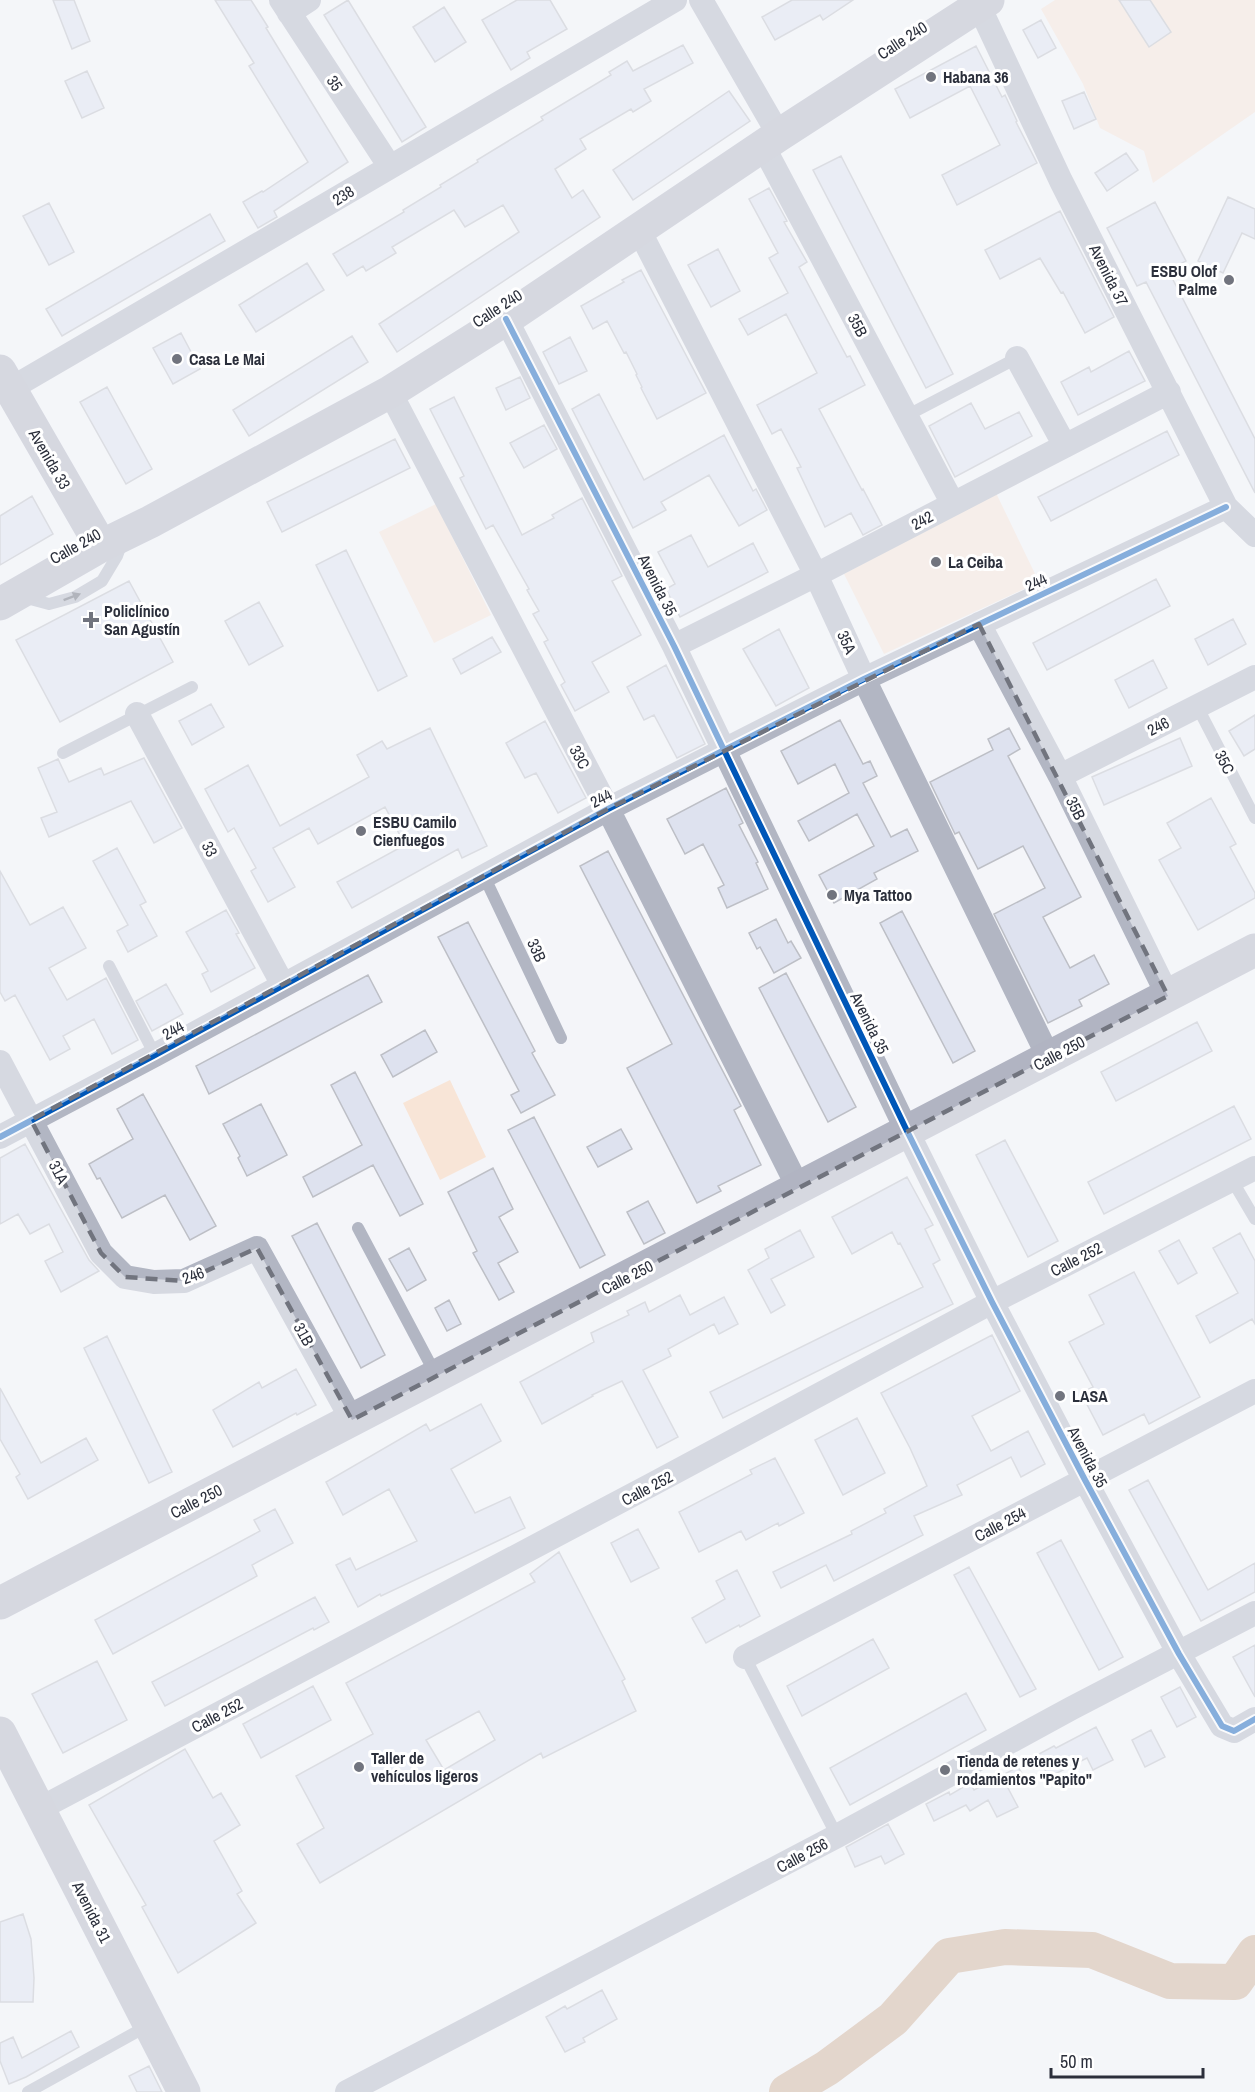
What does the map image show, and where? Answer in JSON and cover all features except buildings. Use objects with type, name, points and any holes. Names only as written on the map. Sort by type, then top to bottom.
[{"type":"street","name":"238","points":[[5,380],[314,213],[675,0]]},
{"type":"street","name":"35B","points":[[701,0],[906,416],[953,504]]},
{"type":"street","name":"Calle 240","points":[[8,600],[113,540],[390,392],[506,319],[771,141],[983,3]]},
{"type":"street","name":"Avenida 37","points":[[983,3],[1061,181],[1226,507],[1255,535]]},
{"type":"street","name":"35","points":[[293,4],[390,167]]},
{"type":"street","name":"35A","points":[[639,230],[816,575],[864,679],[1049,1058]]},
{"type":"street","name":"Avenida 35","points":[[506,319],[674,646],[907,1131],[1084,1480],[1179,1654],[1222,1726],[1234,1731],[1255,1719]]},
{"type":"street","points":[[1017,358],[1065,446]]},
{"type":"street","name":"Avenida 33","points":[[5,380],[113,540]]},
{"type":"street","name":"33C","points":[[390,392],[608,809],[798,1187]]},
{"type":"street","name":"242","points":[[674,646],[1169,392]]},
{"type":"street","name":"244","points":[[0,1137],[608,809],[864,679],[1226,507]]},
{"type":"street","name":"35B","points":[[979,624],[1060,776],[1168,996]]},
{"type":"street","name":"246","points":[[1060,776],[1255,676]]},
{"type":"street","name":"33","points":[[137,714],[283,985]]},
{"type":"street","name":"Calle 250","points":[[0,1603],[1255,950]]},
{"type":"street","name":"31A","points":[[0,1062],[101,1253],[125,1277]]},
{"type":"street","name":"Calle 252","points":[[39,1809],[592,1517],[992,1302],[1255,1168]]},
{"type":"street","name":"246","points":[[125,1277],[154,1282],[184,1281],[257,1248]]},
{"type":"street","name":"31B","points":[[257,1248],[352,1420]]},
{"type":"street","name":"Calle 254","points":[[745,1657],[1255,1391]]},
{"type":"street","name":"Calle 256","points":[[346,2092],[837,1836],[1072,1708],[1255,1613]]},
{"type":"street","name":"Avenida 31","points":[[0,1733],[184,2092]]},
{"type":"lane","points":[[906,416],[1017,358]]},
{"type":"lane","points":[[63,753],[192,687]]},
{"type":"lane","name":"35C","points":[[1197,706],[1255,818]]},
{"type":"lane","name":"33B","points":[[484,876],[561,1038]]},
{"type":"lane","points":[[109,966],[155,1055]]},
{"type":"lane","points":[[1232,1180],[1255,1219]]},
{"type":"lane","points":[[358,1228],[436,1376]]},
{"type":"lane","points":[[745,1657],[837,1836]]},
{"type":"lane","points":[[28,2092],[150,2025]]},
{"type":"highlighted area","points":[[979,624],[1168,996],[352,1420],[257,1248],[184,1281],[125,1277],[101,1253],[31,1120],[608,809]]},
{"type":"shaded area","points":[[1055,0],[1255,0],[1255,112],[1153,183],[1144,151],[1100,128],[1083,84],[1041,9]]},
{"type":"shaded area","points":[[996,493],[1039,582],[884,654],[844,574]]},
{"type":"shaded area","points":[[436,504],[491,615],[434,643],[379,532]]},
{"type":"shaded area","points":[[450,1080],[486,1157],[440,1180],[403,1103]]},
{"type":"waterway","points":[[787,2092],[827,2068],[893,2019],[949,1956],[1005,1947],[1092,1950],[1170,1981],[1235,1982],[1255,1953]]},
{"type":"cycle path","points":[[506,319],[674,646],[907,1131],[992,1302],[1085,1480],[1179,1654],[1222,1726],[1234,1731],[1255,1719]]},
{"type":"cycle path","points":[[0,1137],[608,809],[864,679],[1226,507]]},
{"type":"place","name":"Habana 36","points":[[931,77]]},
{"type":"place","name":"ESBU Olof Palme","points":[[1229,280]]},
{"type":"place","name":"Casa Le Mai","points":[[177,359]]},
{"type":"place","name":"La Ceiba","points":[[936,562]]},
{"type":"place","name":"Policlínico San Agustín","points":[[91,620]]},
{"type":"place","name":"ESBU Camilo Cienfuegos","points":[[361,831]]},
{"type":"place","name":"Mya Tattoo","points":[[832,895]]},
{"type":"place","name":"LASA","points":[[1060,1396]]},
{"type":"place","name":"Taller de vehículos ligeros","points":[[359,1767]]},
{"type":"place","name":"Tienda de retenes y rodamientos \"Papito\"","points":[[945,1770]]}]
